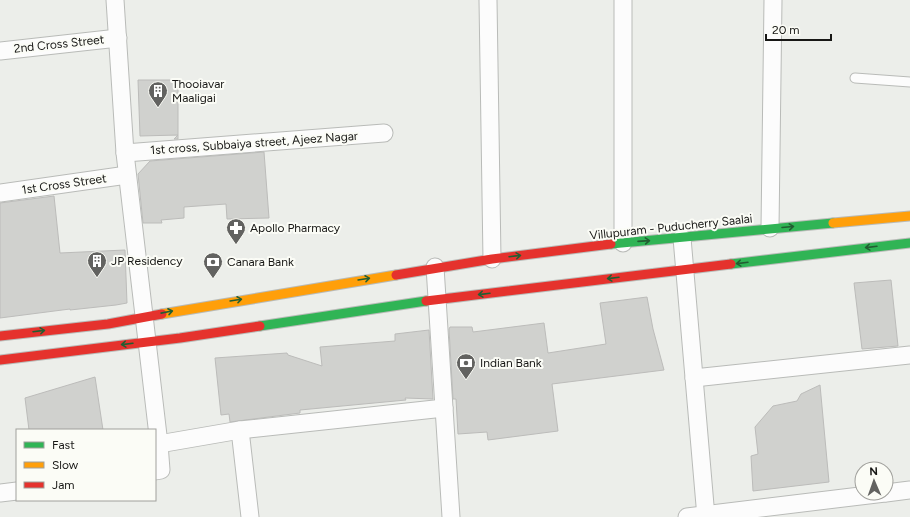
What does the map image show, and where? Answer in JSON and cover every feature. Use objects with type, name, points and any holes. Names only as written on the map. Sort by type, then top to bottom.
[{"type":"highway","name":"Villupuram - Puducherry Saalai","points":[[145,317],[198,306],[492,259],[623,243],[910,216]]},
{"type":"highway","points":[[0,360],[180,338],[437,299],[910,242]]},
{"type":"highway","points":[[0,336],[108,324],[145,317]]},
{"type":"street","points":[[115,0],[127,175],[159,444],[161,470],[156,471]]},
{"type":"street","points":[[488,0],[492,259]]},
{"type":"street","points":[[623,0],[623,243]]},
{"type":"street","points":[[770,228],[773,0]]},
{"type":"street","name":"2nd Cross Street","points":[[0,51],[118,38]]},
{"type":"street","name":"1st cross, Subbaiya street, Ajeez Nagar","points":[[125,153],[384,133]]},
{"type":"street","name":"1st Cross Street","points":[[0,193],[127,175]]},
{"type":"street","points":[[682,238],[706,516]]},
{"type":"street","points":[[435,267],[451,517]]},
{"type":"street","points":[[694,378],[910,355]]},
{"type":"street","points":[[159,444],[240,430],[444,408]]},
{"type":"street","points":[[240,430],[250,517]]},
{"type":"street","points":[[894,492],[910,490]]},
{"type":"street","points":[[0,493],[16,491]]},
{"type":"street","points":[[687,517],[706,516],[854,497]]},
{"type":"lane","points":[[855,78],[910,82]]},
{"type":"building","name":"Thooiavar Maaligai","points":[[138,80],[178,80],[178,135],[140,136]]},
{"type":"building","points":[[264,152],[269,218],[227,219],[226,204],[184,207],[184,218],[161,220],[162,223],[143,223],[138,174],[150,161]]},
{"type":"building","points":[[54,196],[60,253],[125,250],[127,303],[0,318],[0,203]]},
{"type":"building","points":[[891,280],[898,346],[862,349],[854,283]]},
{"type":"building","points":[[647,297],[653,329],[664,370],[552,384],[558,431],[488,440],[487,432],[458,434],[456,399],[453,399],[450,327],[472,327],[473,332],[544,323],[548,353],[606,344],[600,303]]},
{"type":"building","points":[[429,330],[433,399],[405,398],[406,400],[300,410],[300,413],[230,422],[229,414],[221,415],[215,358],[287,353],[288,355],[322,366],[320,347],[395,341],[395,334]]},
{"type":"building","points":[[95,377],[103,429],[29,429],[25,398]]},
{"type":"building","points":[[820,385],[829,482],[753,491],[751,456],[758,454],[755,427],[773,406],[797,401],[801,394]]},
{"type":"traffic: fast","points":[[611,244],[833,223]]},
{"type":"traffic: fast","points":[[731,264],[910,243]]},
{"type":"traffic: fast","points":[[260,326],[426,301]]},
{"type":"traffic: slow","points":[[833,223],[910,216]]},
{"type":"traffic: slow","points":[[162,314],[396,275]]},
{"type":"traffic: jam","points":[[396,275],[492,259],[611,244]]},
{"type":"traffic: jam","points":[[426,301],[731,264]]},
{"type":"traffic: jam","points":[[0,336],[108,324],[162,314]]},
{"type":"traffic: jam","points":[[0,360],[180,338],[260,326]]},
{"type":"place","name":"Thooiavar Maaligai","points":[[158,108]]},
{"type":"place","name":"Apollo Pharmacy","points":[[236,245]]},
{"type":"place","name":"JP Residency","points":[[97,278]]},
{"type":"place","name":"Canara Bank","points":[[213,279]]},
{"type":"place","name":"Indian Bank","points":[[466,380]]}]
